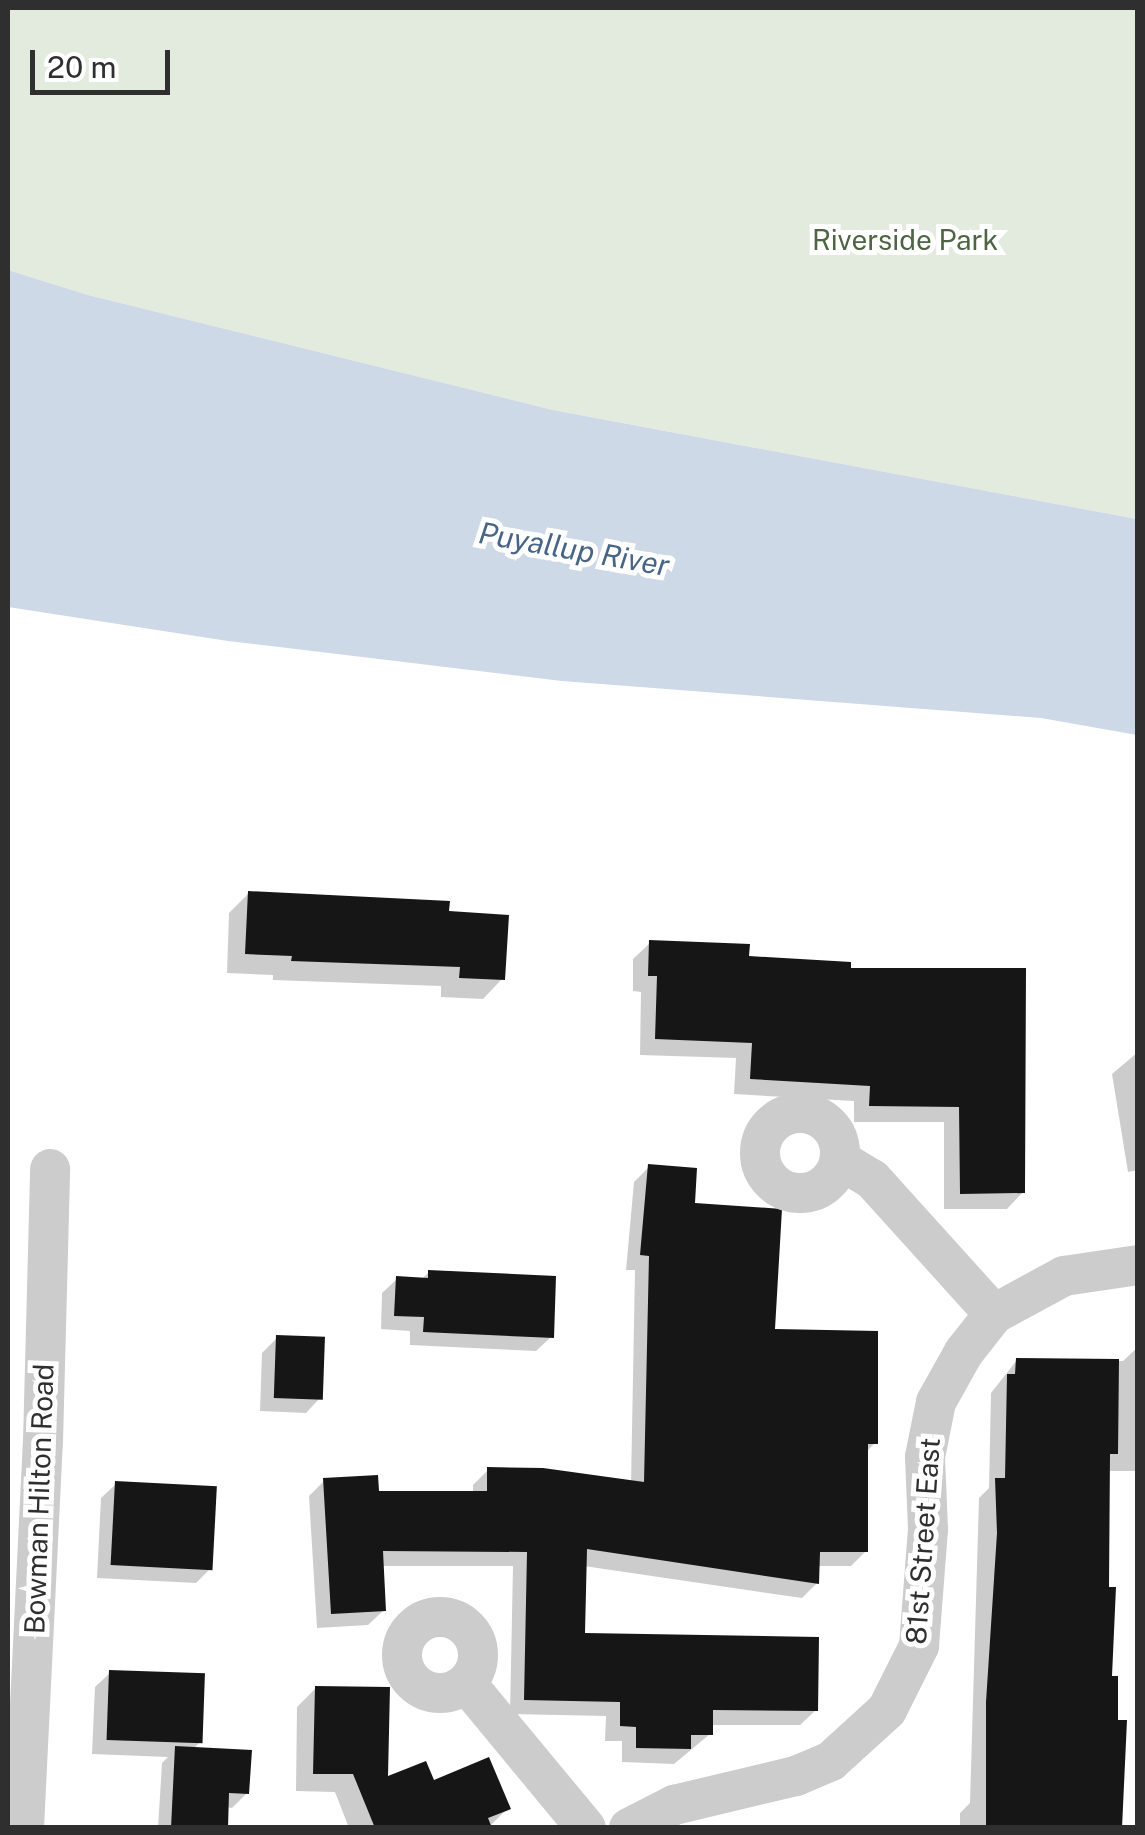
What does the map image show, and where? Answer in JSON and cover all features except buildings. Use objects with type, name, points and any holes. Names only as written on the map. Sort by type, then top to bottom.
[{"type":"street","points":[[840,1160],[872,1179],[994,1314],[1064,1276],[1138,1265]]},
{"type":"street","name":"Bowman Hilton Road","points":[[24,1828],[43,1442],[50,1170]]},
{"type":"street","name":"81st Street East","points":[[630,1828],[674,1805],[796,1776],[831,1761],[862,1738],[887,1710],[906,1679],[919,1646],[928,1529],[925,1457],[936,1402],[964,1352],[994,1314]]},
{"type":"street","points":[[466,1683],[586,1828]]},
{"type":"green space","name":"Riverside Park","points":[[8,8],[1137,8],[1137,519],[553,410],[88,295],[8,270]]},
{"type":"water","name":"Puyallup River","points":[[8,270],[88,295],[553,410],[1137,519],[1137,735],[1041,718],[562,681],[228,641],[8,607]]}]
